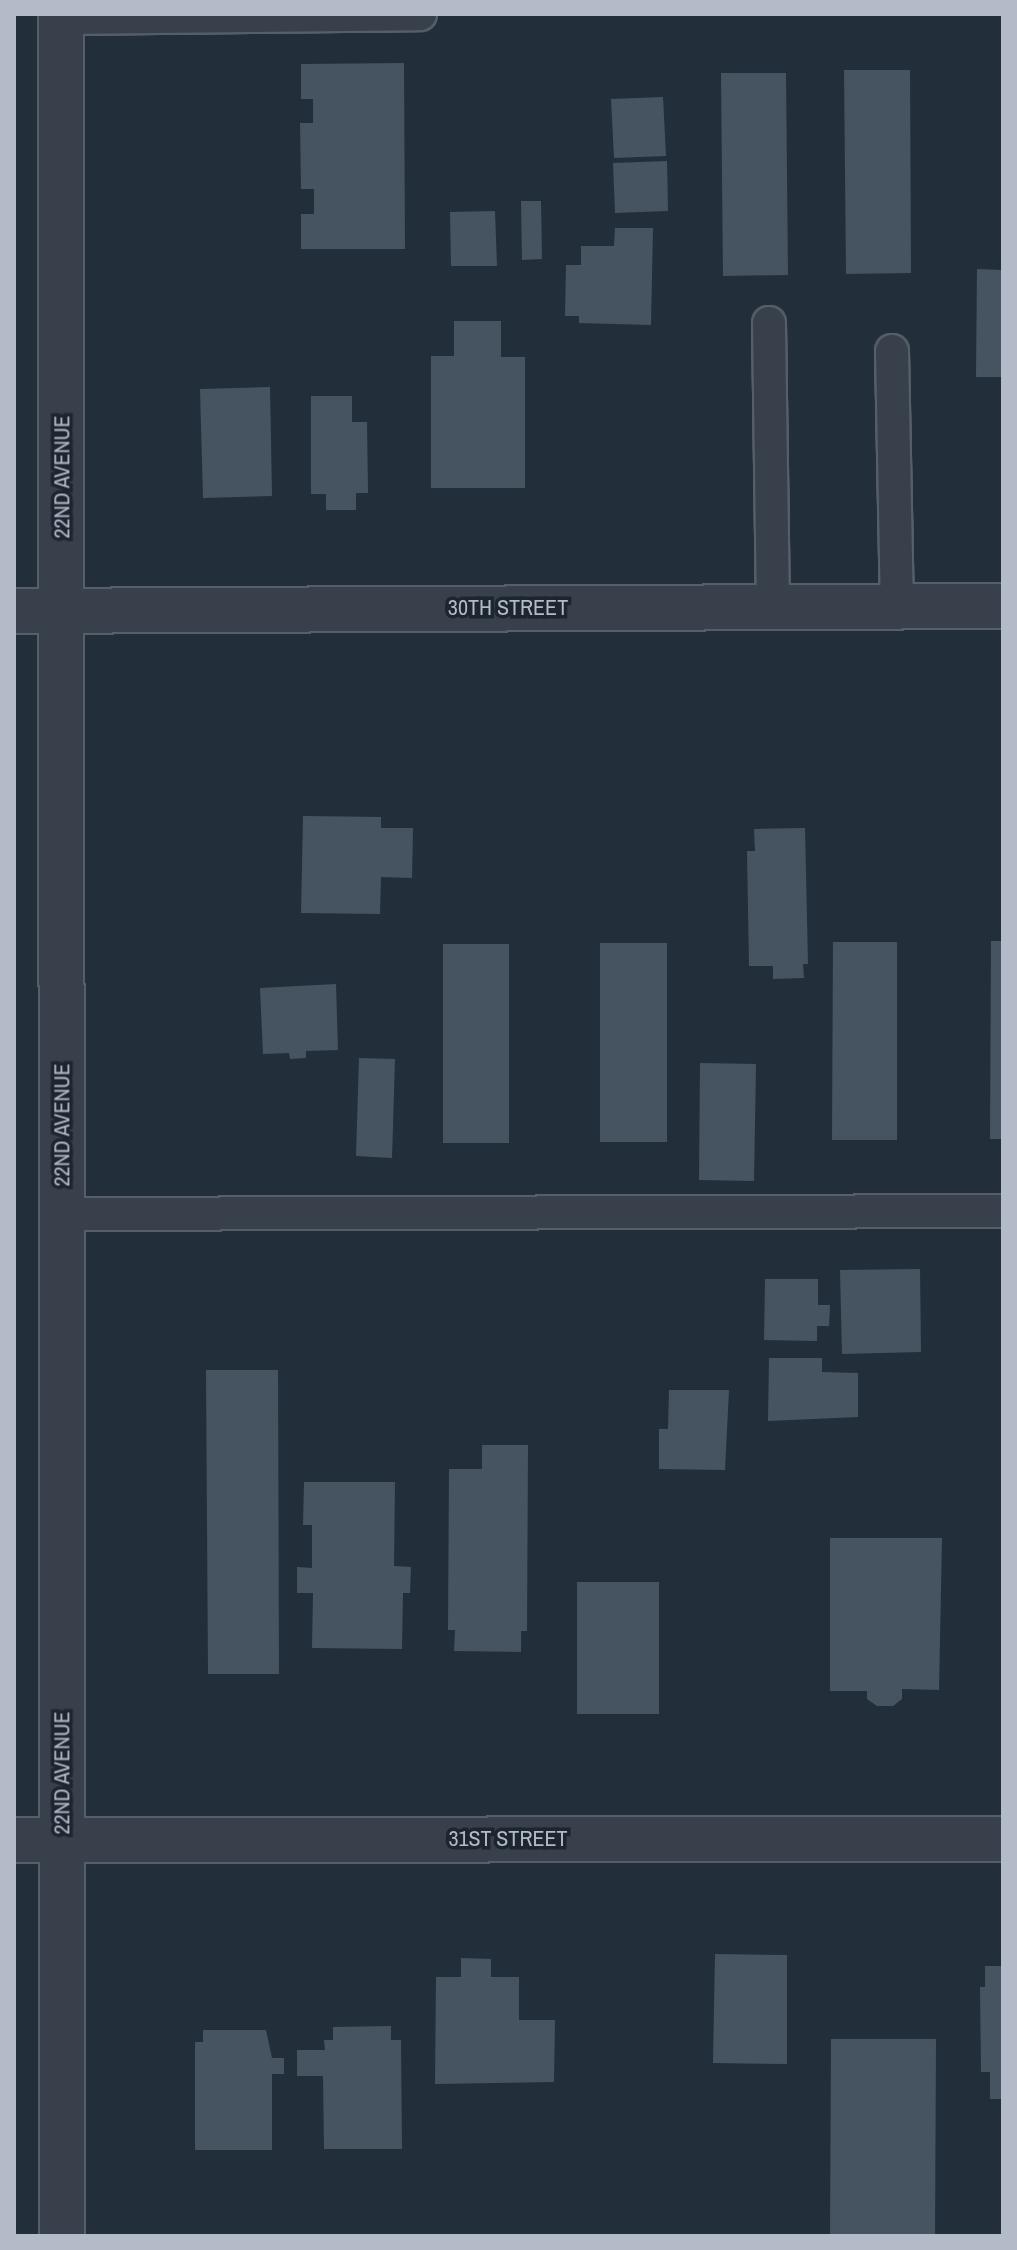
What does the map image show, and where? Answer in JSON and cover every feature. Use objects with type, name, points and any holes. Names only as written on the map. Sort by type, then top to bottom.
[{"type":"street","name":"22ND AVENUE","points":[[61,16],[62,2236]]},
{"type":"street","name":"30TH STREET","points":[[14,611],[1003,606]]},
{"type":"street","name":"31ST STREET","points":[[14,1840],[1003,1839]]},
{"type":"lane","points":[[61,16],[420,14]]},
{"type":"lane","points":[[769,323],[773,607]]},
{"type":"lane","points":[[892,351],[897,607]]},
{"type":"lane","points":[[62,1214],[1003,1211]]},
{"type":"building","points":[[404,63],[405,249],[301,249],[301,214],[314,214],[314,189],[301,189],[300,123],[313,123],[313,99],[301,99],[301,64]]},
{"type":"building","points":[[844,70],[910,70],[911,273],[846,274]]},
{"type":"building","points":[[721,73],[786,73],[788,275],[723,276]]},
{"type":"building","points":[[663,97],[666,156],[614,158],[611,99]]},
{"type":"building","points":[[667,161],[668,211],[615,213],[613,163]]},
{"type":"building","points":[[521,201],[541,201],[542,259],[522,260]]},
{"type":"building","points":[[495,211],[497,266],[451,266],[450,212]]},
{"type":"building","points":[[615,228],[653,228],[651,325],[579,323],[579,316],[565,316],[566,265],[581,265],[581,246],[614,246]]},
{"type":"building","points":[[977,269],[1003,270],[1003,377],[976,377]]},
{"type":"building","points":[[454,321],[501,321],[501,357],[525,357],[525,488],[431,488],[431,356],[454,356]]},
{"type":"building","points":[[270,387],[272,496],[203,498],[200,389]]},
{"type":"building","points":[[311,396],[352,396],[352,422],[367,422],[368,493],[356,493],[356,510],[326,510],[326,494],[311,494]]},
{"type":"building","points":[[303,816],[381,817],[381,828],[413,828],[412,878],[381,877],[380,914],[301,913]]},
{"type":"building","points":[[805,828],[808,964],[803,964],[804,978],[773,979],[773,966],[749,966],[747,851],[755,851],[754,829]]},
{"type":"building","points":[[991,941],[1003,941],[1003,1139],[990,1139]]},
{"type":"building","points":[[833,942],[897,942],[897,1140],[832,1140]]},
{"type":"building","points":[[600,943],[667,943],[667,1142],[600,1142]]},
{"type":"building","points":[[443,944],[509,944],[509,1143],[443,1143]]},
{"type":"building","points":[[336,984],[338,1050],[306,1051],[306,1058],[290,1059],[289,1053],[263,1054],[260,988]]},
{"type":"building","points":[[359,1058],[395,1059],[392,1158],[356,1156]]},
{"type":"building","points":[[700,1063],[756,1064],[754,1181],[699,1180]]},
{"type":"building","points":[[920,1269],[921,1352],[842,1354],[840,1270]]},
{"type":"building","points":[[765,1279],[818,1279],[818,1305],[830,1305],[829,1326],[817,1326],[817,1341],[764,1340]]},
{"type":"building","points":[[769,1358],[822,1358],[822,1372],[858,1373],[858,1417],[768,1421]]},
{"type":"building","points":[[206,1370],[278,1370],[279,1674],[208,1674]]},
{"type":"building","points":[[669,1390],[729,1390],[725,1470],[659,1469],[659,1429],[668,1429]]},
{"type":"building","points":[[482,1445],[528,1445],[527,1631],[521,1631],[521,1652],[454,1651],[455,1630],[448,1630],[449,1469],[482,1469]]},
{"type":"building","points":[[304,1482],[395,1482],[394,1566],[411,1567],[410,1593],[403,1593],[402,1649],[312,1648],[313,1593],[297,1593],[297,1567],[312,1568],[312,1525],[303,1525]]},
{"type":"building","points":[[830,1538],[942,1538],[939,1690],[902,1689],[902,1699],[893,1706],[877,1706],[867,1699],[867,1691],[830,1691]]},
{"type":"building","points":[[577,1582],[659,1582],[659,1714],[577,1714]]},
{"type":"building","points":[[715,1954],[787,1955],[787,2064],[713,2063]]},
{"type":"building","points":[[461,1958],[491,1959],[491,1977],[519,1977],[519,2020],[555,2020],[554,2082],[435,2084],[436,1977],[461,1977]]},
{"type":"building","points":[[985,1966],[1003,1966],[1003,2099],[990,2099],[990,2072],[981,2072],[980,1987],[985,1987]]},
{"type":"building","points":[[391,2026],[391,2040],[401,2040],[402,2149],[324,2149],[323,2076],[297,2076],[297,2050],[325,2050],[324,2040],[333,2040],[333,2027]]},
{"type":"building","points":[[203,2030],[266,2030],[272,2058],[284,2058],[284,2074],[272,2074],[272,2150],[195,2150],[195,2042],[203,2042]]},
{"type":"building","points":[[831,2039],[936,2039],[935,2236],[830,2236]]}]
